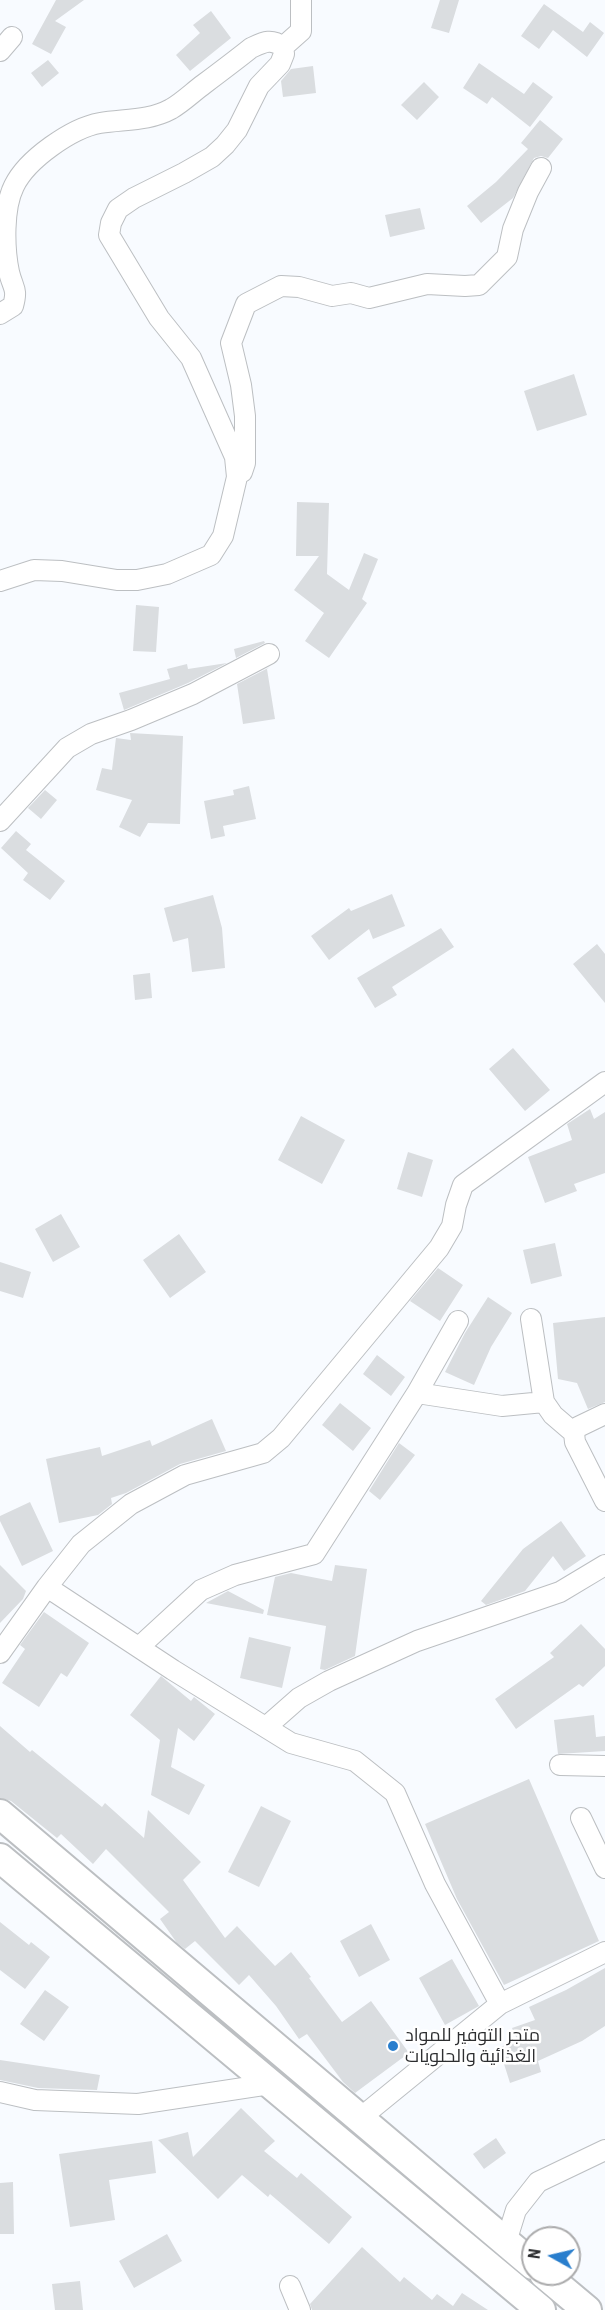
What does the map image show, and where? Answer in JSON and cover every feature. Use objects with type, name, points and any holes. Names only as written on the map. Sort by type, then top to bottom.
[{"type":"main road","points":[[0,1814],[521,2255]]},
{"type":"main road","points":[[0,1858],[541,2310]]},
{"type":"main road","points":[[246,2064],[266,2039]]},
{"type":"main road","points":[[558,2286],[587,2310]]},
{"type":"street","points":[[283,47],[301,31],[301,0]]},
{"type":"street","points":[[0,314],[13,306],[17,293],[9,272],[6,243],[7,217],[14,186],[32,163],[81,128],[101,123],[150,118],[172,108],[251,48],[265,41],[275,41],[283,47],[284,54],[280,64],[259,86],[237,130],[225,145],[212,157],[134,198],[118,209],[111,223],[109,235],[159,318],[191,358],[235,457],[237,477],[224,536],[211,555],[167,574],[137,580],[117,580],[62,571],[34,570],[0,581]]},
{"type":"street","points":[[237,477],[242,474],[245,463],[244,416],[241,385],[231,343],[246,304],[281,286],[299,287],[332,296],[351,293],[369,298],[427,284],[479,285],[507,257],[513,229],[528,192],[541,168]]},
{"type":"street","points":[[0,821],[67,748],[91,734],[193,694],[269,654]]},
{"type":"street","points":[[0,1653],[81,1544],[130,1504],[185,1475],[263,1453],[281,1438],[439,1248],[452,1226],[463,1185],[605,1082]]},
{"type":"street","points":[[531,1319],[544,1402],[553,1415],[574,1433]]},
{"type":"street","points":[[139,1647],[201,1590],[235,1575],[314,1554],[417,1393],[458,1321]]},
{"type":"street","points":[[417,1393],[502,1406],[544,1402]]},
{"type":"street","points":[[605,1414],[578,1427],[574,1433],[575,1442],[605,1501]]},
{"type":"street","points":[[266,1727],[299,1698],[339,1677],[417,1641],[560,1592],[605,1565]]},
{"type":"street","points":[[47,1587],[291,1743],[355,1761],[395,1793],[435,1884],[500,2004]]},
{"type":"street","points":[[560,1765],[605,1766]]},
{"type":"street","points":[[581,1818],[605,1868]]},
{"type":"street","points":[[359,2119],[500,2004],[605,1952]]},
{"type":"street","points":[[0,2092],[35,2100],[138,2104],[270,2084]]},
{"type":"street","points":[[506,2242],[516,2210],[538,2182],[605,2150]]},
{"type":"street","points":[[290,2286],[300,2310]]},
{"type":"building","points":[[56,0],[84,0],[55,21],[66,27],[51,54],[32,44]]},
{"type":"building","points":[[440,0],[459,0],[449,33],[431,28]]},
{"type":"building","points":[[544,4],[583,32],[590,22],[604,33],[587,57],[553,30],[539,49],[521,36]]},
{"type":"building","points":[[211,11],[231,38],[190,71],[176,55],[200,33],[193,25]]},
{"type":"building","points":[[48,60],[59,73],[42,87],[31,73]]},
{"type":"building","points":[[479,63],[524,94],[533,82],[553,97],[530,127],[492,97],[487,104],[463,88]]},
{"type":"building","points":[[313,66],[316,93],[283,97],[281,81],[291,69]]},
{"type":"building","points":[[424,82],[439,97],[417,120],[401,105]]},
{"type":"building","points":[[540,120],[563,139],[548,158],[541,156],[534,158],[513,198],[481,223],[467,206],[496,182],[528,149],[521,143]]},
{"type":"building","points":[[420,208],[425,229],[390,237],[385,215]]},
{"type":"building","points":[[574,374],[587,415],[537,431],[524,391]]},
{"type":"building","points":[[297,502],[329,503],[327,574],[349,590],[364,553],[378,559],[362,599],[367,603],[329,658],[305,641],[324,613],[294,590],[319,556],[296,556]]},
{"type":"building","points":[[136,605],[159,607],[156,652],[133,651]]},
{"type":"building","points":[[264,641],[265,643],[236,658],[234,649]]},
{"type":"building","points":[[227,663],[188,683],[124,710],[119,693],[170,679],[167,669],[187,664],[188,669]]},
{"type":"building","points":[[270,667],[267,669],[275,719],[243,724],[237,684]]},
{"type":"building","points":[[130,733],[183,736],[180,824],[148,823],[140,837],[119,827],[132,800],[96,790],[102,768],[112,770],[116,738],[131,740]]},
{"type":"building","points":[[249,786],[256,819],[223,826],[225,836],[211,839],[204,801],[234,795],[233,790]]},
{"type":"building","points":[[45,790],[57,800],[41,819],[28,808]]},
{"type":"building","points":[[16,831],[31,844],[26,850],[65,881],[50,900],[23,880],[28,873],[1,848]]},
{"type":"building","points":[[392,894],[405,926],[373,939],[369,929],[329,960],[311,936],[349,908],[351,911]]},
{"type":"building","points":[[213,895],[222,928],[225,968],[192,972],[188,938],[173,942],[164,908]]},
{"type":"building","points":[[441,928],[454,947],[392,987],[397,995],[375,1008],[357,978]]},
{"type":"building","points":[[597,944],[605,954],[605,1003],[573,964]]},
{"type":"building","points":[[150,973],[152,998],[135,1000],[133,975]]},
{"type":"building","points":[[513,1048],[550,1090],[525,1111],[489,1069]]},
{"type":"building","points":[[590,1109],[594,1119],[605,1112],[605,1173],[574,1184],[577,1191],[545,1203],[528,1157],[572,1140],[567,1124]]},
{"type":"building","points":[[301,1116],[345,1140],[322,1184],[278,1160]]},
{"type":"building","points":[[408,1152],[433,1160],[422,1197],[397,1189]]},
{"type":"building","points":[[61,1214],[80,1247],[53,1262],[35,1229]]},
{"type":"building","points":[[179,1234],[206,1272],[170,1298],[143,1260]]},
{"type":"building","points":[[555,1243],[562,1276],[531,1284],[523,1250]]},
{"type":"building","points":[[0,1262],[31,1272],[23,1298],[0,1291]]},
{"type":"building","points":[[438,1268],[463,1285],[440,1321],[410,1301]]},
{"type":"building","points":[[488,1297],[512,1313],[491,1347],[474,1385],[445,1372],[465,1333]]},
{"type":"building","points":[[605,1317],[605,1402],[588,1409],[577,1383],[558,1379],[553,1323]]},
{"type":"building","points":[[377,1355],[405,1377],[391,1396],[363,1374]]},
{"type":"building","points":[[340,1403],[371,1428],[353,1451],[322,1425]]},
{"type":"building","points":[[212,1419],[226,1451],[180,1464],[126,1493],[111,1498],[112,1504],[98,1515],[59,1523],[46,1459],[100,1447],[102,1456],[150,1440],[152,1446]]},
{"type":"building","points":[[399,1443],[415,1455],[380,1500],[369,1491]]},
{"type":"building","points":[[30,1502],[53,1551],[22,1566],[0,1521],[0,1516]]},
{"type":"building","points":[[561,1521],[586,1556],[564,1571],[553,1556],[525,1591],[486,1605],[481,1601],[523,1549]]},
{"type":"building","points":[[0,1565],[26,1591],[23,1599],[0,1623]]},
{"type":"building","points":[[335,1565],[367,1569],[355,1656],[325,1670],[320,1669],[326,1626],[267,1615],[275,1577],[291,1573],[332,1581]]},
{"type":"building","points":[[228,1591],[264,1610],[263,1614],[206,1603]]},
{"type":"building","points":[[44,1612],[89,1643],[67,1677],[61,1673],[39,1707],[2,1683],[25,1649],[20,1645]]},
{"type":"building","points":[[581,1624],[605,1649],[605,1666],[583,1687],[579,1684],[516,1729],[495,1699],[554,1657],[550,1653]]},
{"type":"building","points":[[249,1637],[291,1647],[282,1688],[240,1678]]},
{"type":"building","points":[[161,1676],[191,1701],[194,1697],[215,1714],[194,1741],[178,1728],[171,1767],[205,1785],[189,1815],[151,1795],[160,1740],[130,1715]]},
{"type":"building","points":[[594,1715],[596,1737],[605,1736],[605,1751],[558,1754],[554,1720]]},
{"type":"building","points":[[0,1726],[102,1807],[105,1803],[144,1838],[148,1810],[201,1862],[183,1880],[225,1938],[237,1926],[275,1966],[291,1952],[342,2022],[371,2001],[409,2053],[355,2093],[343,2082],[307,2034],[299,2039],[276,2006],[249,1975],[239,1985],[195,1941],[185,1949],[177,1943],[160,1919],[169,1912],[106,1849],[93,1864],[61,1834],[57,1838],[11,1801],[0,1798]]},
{"type":"building","points":[[529,1779],[599,1941],[504,1985],[457,1899],[425,1824]]},
{"type":"building","points":[[261,1806],[291,1821],[259,1887],[228,1872]]},
{"type":"building","points":[[0,1922],[29,1945],[31,1942],[50,1957],[25,1989],[0,1970]]},
{"type":"building","points":[[371,1924],[390,1960],[359,1977],[340,1941]]},
{"type":"building","points":[[452,1959],[479,2006],[445,2025],[419,1978]]},
{"type":"building","points":[[605,1968],[605,2026],[582,2041],[538,2061],[541,2072],[510,2083],[499,2048],[517,2039],[512,2028],[535,2020],[529,2007]]},
{"type":"building","points":[[45,1990],[69,2007],[44,2041],[20,2024]]},
{"type":"building","points":[[0,2060],[100,2075],[97,2090],[38,2088],[0,2080]]},
{"type":"building","points":[[241,2108],[275,2141],[264,2151],[297,2178],[301,2173],[352,2217],[329,2244],[270,2194],[268,2197],[242,2175],[218,2199],[158,2140],[188,2132],[193,2157]]},
{"type":"building","points":[[496,2138],[506,2153],[484,2169],[473,2154]]},
{"type":"building","points":[[152,2141],[156,2173],[109,2180],[115,2220],[70,2227],[59,2154]]},
{"type":"building","points":[[13,2182],[14,2234],[0,2234],[0,2183]]},
{"type":"building","points":[[167,2234],[182,2261],[134,2288],[119,2261]]},
{"type":"building","points":[[362,2247],[400,2282],[404,2277],[432,2300],[437,2294],[453,2306],[462,2293],[488,2310],[312,2310],[310,2304]]},
{"type":"building","points":[[80,2281],[83,2310],[55,2310],[52,2284]]},
{"type":"place","name":"متجر التوفير للمواد الغذائية والحلويات","points":[[393,2046]]}]
